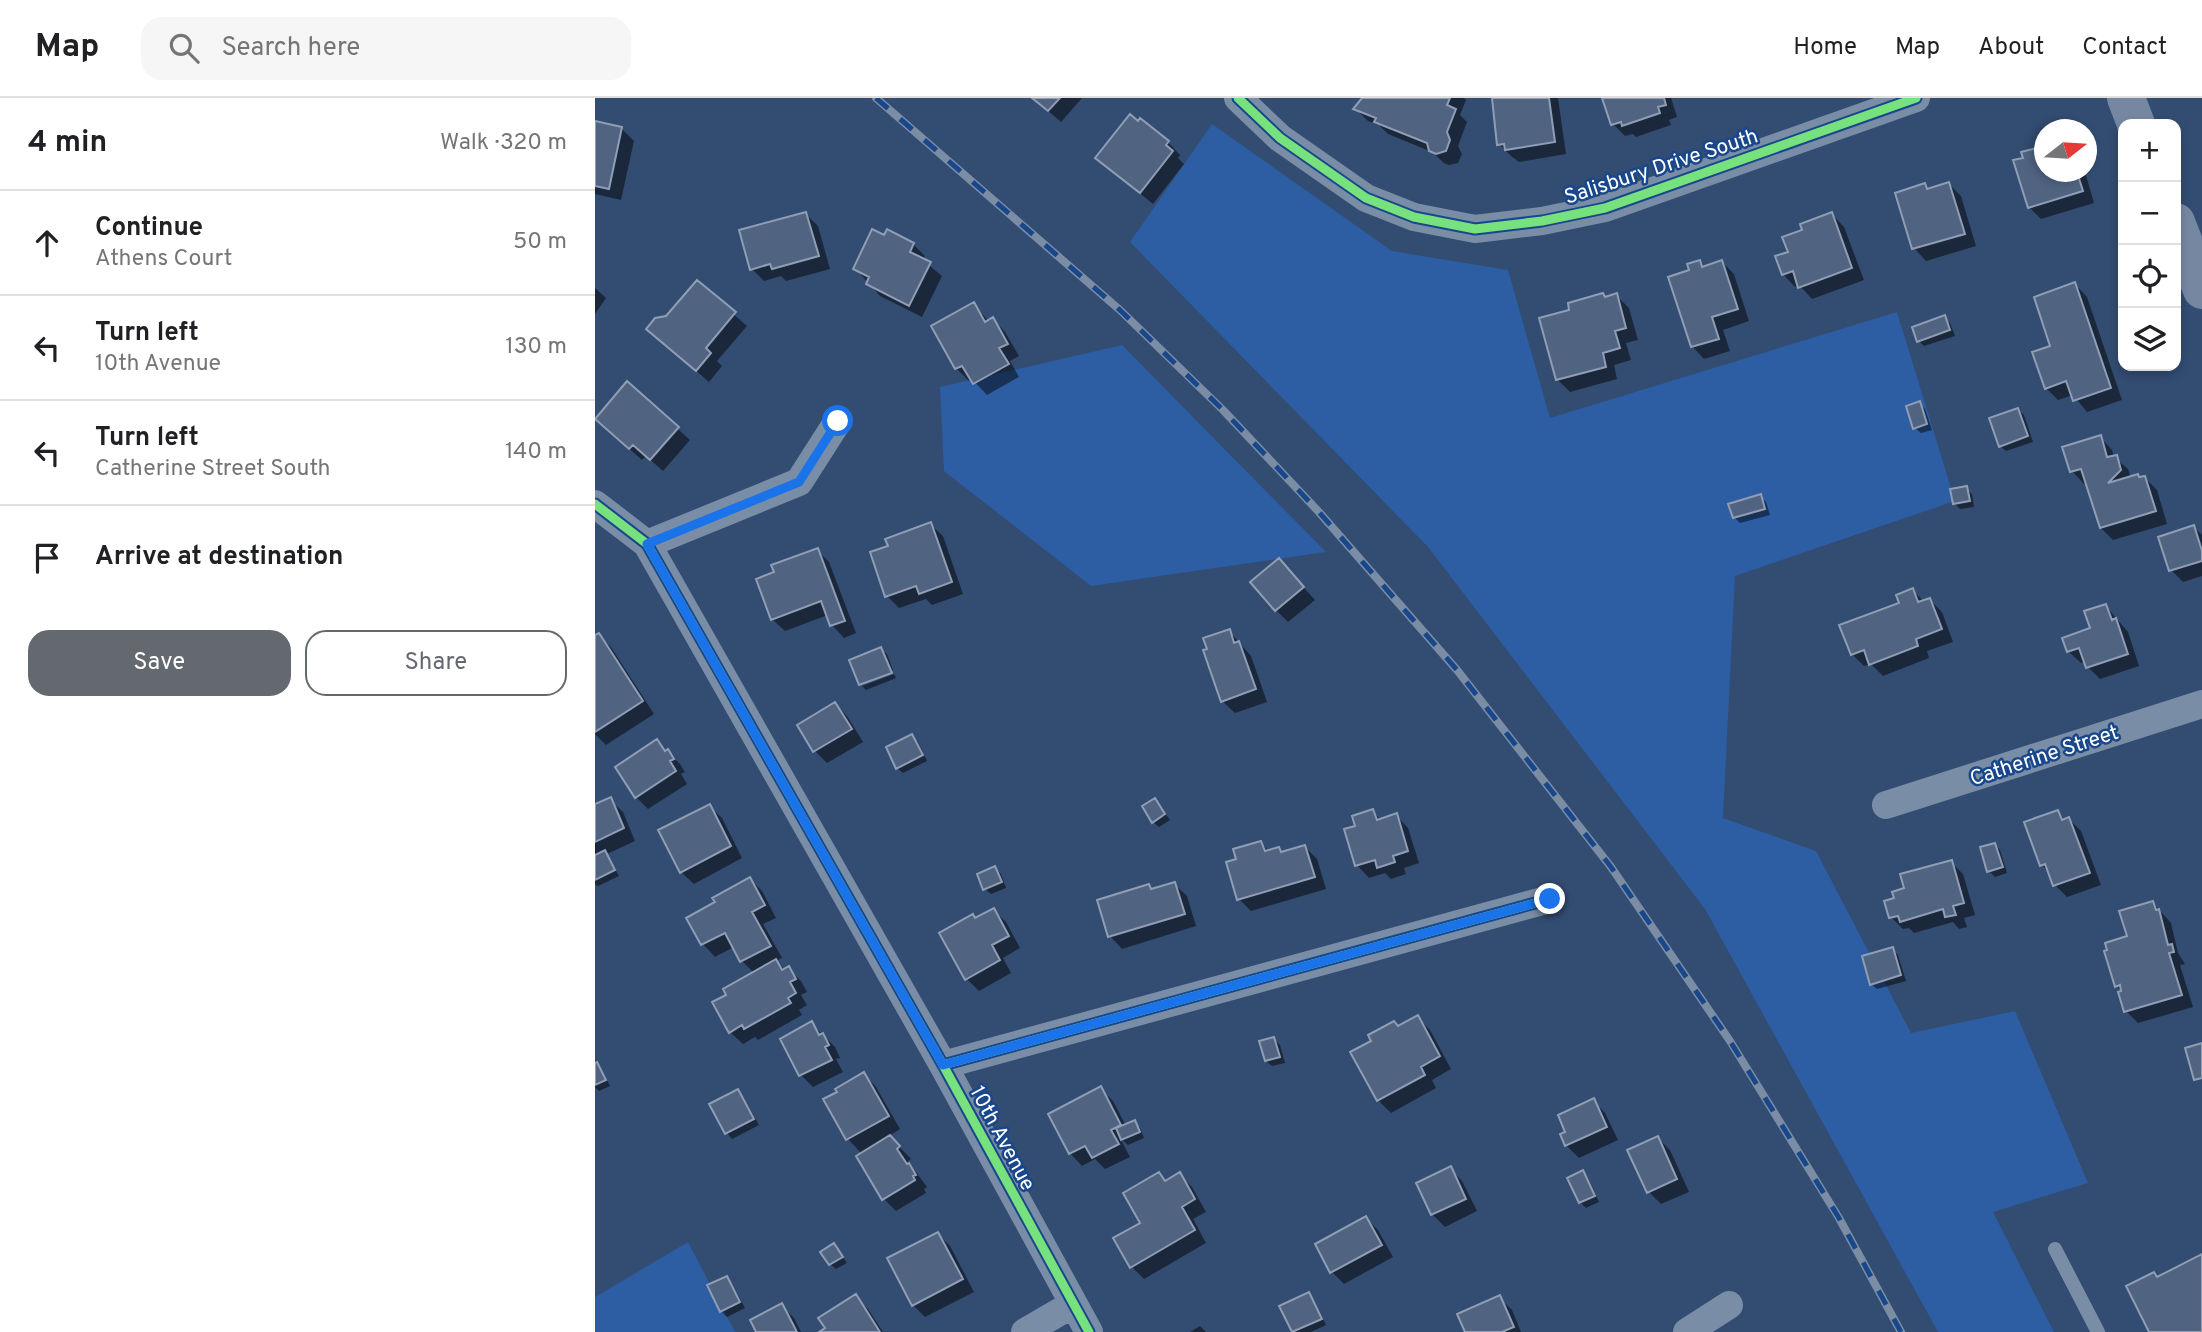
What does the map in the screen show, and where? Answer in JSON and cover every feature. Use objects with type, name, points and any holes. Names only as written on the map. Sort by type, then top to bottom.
[{"type":"street","name":"Salisbury Drive South","points":[[1238,98],[1280,138],[1366,198],[1414,217],[1475,229],[1542,221],[1605,208],[1916,98]]},
{"type":"street","points":[[2126,98],[2134,119]]},
{"type":"street","points":[[2181,235],[2202,290]]},
{"type":"street","points":[[647,544],[799,482],[838,421]]},
{"type":"street","name":"10th Avenue","points":[[595,504],[647,544],[943,1065],[1089,1332]]},
{"type":"street","name":"Catherine Street","points":[[1886,805],[2202,704]]},
{"type":"street","points":[[943,1065],[1550,899]]},
{"type":"street","points":[[1025,1332],[1073,1304]]},
{"type":"street","points":[[1687,1332],[1729,1305]]},
{"type":"lane","points":[[2055,1249],[2098,1332]]},
{"type":"shaded area","points":[[1212,124],[1392,251],[1508,270],[1550,418],[1897,312],[1955,501],[1735,576],[1723,818],[1816,851],[1911,1033],[2015,1011],[2088,1183],[1993,1212],[2054,1332],[1938,1332],[1705,909],[1428,547],[1130,242]]},
{"type":"shaded area","points":[[1122,345],[1326,552],[1091,586],[944,471],[940,387]]},
{"type":"shaded area","points":[[688,1242],[735,1332],[595,1332],[595,1297]]},
{"type":"building","points":[[1032,98],[1060,98],[1048,111]]},
{"type":"building","points":[[1362,98],[1450,98],[1447,105],[1456,109],[1447,132],[1450,140],[1446,151],[1436,154],[1429,151],[1427,143],[1374,122],[1376,118],[1353,109]]},
{"type":"building","points":[[1492,98],[1549,98],[1555,142],[1505,150],[1504,144],[1497,145]]},
{"type":"building","points":[[1602,98],[1664,98],[1666,105],[1658,107],[1660,113],[1622,126],[1621,122],[1611,125]]},
{"type":"building","points":[[1130,114],[1138,121],[1140,118],[1169,141],[1166,145],[1173,151],[1140,193],[1095,158]]},
{"type":"building","points":[[595,121],[622,127],[609,189],[595,186]]},
{"type":"building","points":[[2034,149],[2034,182],[2080,182],[2083,191],[2028,208],[2013,160],[2023,158],[2021,152]]},
{"type":"building","points":[[1949,182],[1965,234],[1912,249],[1895,193],[1925,183],[1927,189]]},
{"type":"building","points":[[806,212],[819,256],[772,269],[770,264],[750,270],[739,230]]},
{"type":"building","points":[[1832,212],[1852,268],[1798,288],[1793,271],[1782,275],[1775,256],[1788,252],[1782,237],[1802,230],[1800,224]]},
{"type":"building","points":[[872,229],[884,235],[887,229],[914,243],[910,252],[931,262],[909,306],[866,284],[869,277],[853,269]]},
{"type":"building","points":[[1700,260],[1702,267],[1722,260],[1738,309],[1712,317],[1719,339],[1691,347],[1668,277],[1689,270],[1687,264]]},
{"type":"building","points":[[697,280],[736,312],[706,348],[711,353],[696,371],[646,329],[655,318],[666,316]]},
{"type":"building","points":[[2075,282],[2111,388],[2073,401],[2066,381],[2045,389],[2032,352],[2050,346],[2034,297]]},
{"type":"building","points":[[1603,293],[1605,297],[1617,293],[1626,328],[1615,331],[1620,348],[1603,353],[1606,367],[1556,380],[1539,318],[1569,310],[1568,303]]},
{"type":"building","points":[[974,302],[985,322],[993,317],[1008,344],[999,348],[1009,364],[973,384],[962,366],[955,369],[931,326]]},
{"type":"building","points":[[1945,315],[1950,330],[1917,342],[1912,327]]},
{"type":"building","points":[[627,381],[679,427],[650,460],[633,445],[629,449],[595,419]]},
{"type":"building","points":[[1920,401],[1927,424],[1913,429],[1906,406]]},
{"type":"building","points":[[2018,408],[2028,436],[1999,447],[1989,418]]},
{"type":"building","points":[[2101,435],[2107,457],[2117,455],[2121,470],[2108,483],[2138,474],[2139,477],[2145,476],[2156,511],[2100,528],[2081,469],[2070,472],[2062,447]]},
{"type":"building","points":[[1967,486],[1970,501],[1953,504],[1950,489]]},
{"type":"building","points":[[1761,494],[1765,509],[1733,518],[1728,504]]},
{"type":"building","points":[[931,522],[952,582],[919,594],[916,586],[885,597],[870,552],[888,546],[885,539]]},
{"type":"building","points":[[2194,525],[2202,551],[2202,561],[2169,571],[2158,537]]},
{"type":"building","points":[[818,548],[845,621],[830,626],[821,601],[771,620],[756,579],[774,572],[771,565]]},
{"type":"building","points":[[1279,558],[1304,587],[1275,611],[1250,582]]},
{"type":"building","points":[[1913,588],[1918,602],[1930,598],[1942,629],[1916,639],[1918,646],[1869,665],[1864,650],[1851,655],[1839,625],[1899,603],[1896,595]]},
{"type":"building","points":[[2106,604],[2112,620],[2116,618],[2128,654],[2086,668],[2079,648],[2067,652],[2062,638],[2090,628],[2084,611]]},
{"type":"building","points":[[1230,629],[1234,643],[1239,641],[1256,689],[1221,702],[1203,650],[1207,649],[1203,638]]},
{"type":"building","points":[[599,633],[643,701],[595,732],[595,635]]},
{"type":"building","points":[[881,647],[892,673],[859,685],[849,660]]},
{"type":"building","points":[[835,702],[852,729],[813,752],[797,725]]},
{"type":"building","points":[[912,734],[923,755],[896,769],[886,747]]},
{"type":"building","points":[[657,739],[674,759],[670,761],[676,771],[635,798],[615,767]]},
{"type":"building","points":[[611,797],[624,828],[595,842],[595,804]]},
{"type":"building","points":[[1155,798],[1165,814],[1152,823],[1142,806]]},
{"type":"building","points":[[710,804],[731,846],[680,873],[658,830]]},
{"type":"building","points":[[1373,809],[1377,820],[1397,813],[1408,851],[1393,856],[1395,862],[1377,868],[1375,860],[1355,866],[1344,829],[1355,826],[1352,816]]},
{"type":"building","points":[[2058,810],[2062,820],[2069,817],[2090,873],[2053,886],[2045,864],[2040,866],[2024,822]]},
{"type":"building","points":[[1261,841],[1265,851],[1279,847],[1281,852],[1305,845],[1315,877],[1237,900],[1226,862],[1236,859],[1233,849]]},
{"type":"building","points":[[1995,843],[2003,867],[1987,872],[1980,847]]},
{"type":"building","points":[[605,850],[615,870],[595,880],[595,855]]},
{"type":"building","points":[[1952,860],[1964,903],[1953,906],[1956,915],[1945,917],[1943,909],[1900,922],[1898,916],[1889,918],[1884,901],[1894,898],[1892,892],[1904,888],[1900,874]]},
{"type":"building","points":[[995,866],[1002,882],[983,890],[977,874]]},
{"type":"building","points":[[750,877],[765,905],[752,912],[771,946],[740,962],[725,933],[701,945],[686,918],[715,902],[712,898]]},
{"type":"building","points":[[1175,882],[1185,914],[1108,937],[1097,900],[1149,884],[1151,889]]},
{"type":"building","points":[[2153,901],[2156,910],[2159,909],[2168,945],[2172,944],[2174,952],[2169,953],[2182,995],[2124,1012],[2118,992],[2121,991],[2120,985],[2115,987],[2104,951],[2107,950],[2105,943],[2127,936],[2119,911]]},
{"type":"building","points":[[994,908],[1009,936],[992,945],[1000,960],[965,980],[939,933],[973,914],[975,918]]},
{"type":"building","points":[[1893,947],[1901,975],[1870,985],[1862,956]]},
{"type":"building","points":[[776,959],[782,970],[789,966],[796,979],[790,982],[796,993],[788,998],[791,1003],[744,1029],[742,1025],[729,1033],[712,1002],[726,995],[723,989]]},
{"type":"building","points":[[1418,1015],[1440,1056],[1421,1067],[1425,1075],[1377,1101],[1350,1052],[1371,1041],[1368,1035],[1394,1021],[1398,1026]]},
{"type":"building","points":[[812,1021],[819,1035],[823,1033],[829,1045],[825,1047],[832,1060],[799,1076],[780,1039]]},
{"type":"building","points":[[1274,1037],[1280,1057],[1265,1061],[1259,1041]]},
{"type":"building","points":[[2202,1043],[2202,1078],[2194,1080],[2185,1048]]},
{"type":"building","points":[[597,1062],[606,1080],[595,1085],[595,1063]]},
{"type":"building","points":[[864,1072],[889,1116],[846,1140],[823,1099]]},
{"type":"building","points":[[1101,1086],[1121,1125],[1111,1130],[1119,1144],[1092,1158],[1085,1146],[1069,1154],[1048,1114]]},
{"type":"building","points":[[738,1089],[754,1119],[725,1134],[709,1104]]},
{"type":"building","points":[[1594,1098],[1607,1127],[1565,1146],[1560,1134],[1565,1132],[1558,1115]]},
{"type":"building","points":[[1135,1120],[1140,1132],[1121,1140],[1116,1128]]},
{"type":"building","points":[[890,1135],[900,1146],[897,1149],[916,1175],[913,1176],[915,1180],[882,1200],[856,1156]]},
{"type":"building","points":[[1658,1136],[1677,1179],[1647,1193],[1627,1150]]},
{"type":"building","points":[[1451,1166],[1466,1199],[1431,1215],[1416,1183]]},
{"type":"building","points":[[1583,1170],[1595,1196],[1579,1203],[1567,1178]]},
{"type":"building","points":[[1159,1172],[1165,1181],[1180,1172],[1195,1199],[1182,1207],[1195,1230],[1130,1268],[1113,1238],[1140,1223],[1123,1193]]},
{"type":"building","points":[[1366,1216],[1382,1245],[1330,1273],[1315,1244]]},
{"type":"building","points":[[938,1232],[963,1279],[912,1306],[887,1258]]},
{"type":"building","points":[[834,1243],[843,1257],[829,1265],[820,1252]]},
{"type":"building","points":[[2202,1254],[2202,1332],[2149,1332],[2126,1286],[2154,1272],[2157,1277]]},
{"type":"building","points":[[727,1276],[740,1302],[720,1312],[707,1285]]},
{"type":"building","points":[[1309,1292],[1322,1319],[1292,1332],[1279,1306]]},
{"type":"building","points":[[856,1294],[880,1332],[819,1332],[825,1328],[818,1318]]},
{"type":"building","points":[[1500,1295],[1514,1327],[1502,1332],[1465,1332],[1457,1314]]},
{"type":"building","points":[[782,1303],[797,1332],[756,1332],[750,1320]]},
{"type":"railway","points":[[876,98],[1121,311],[1223,410],[1318,511],[1457,670],[1611,867],[1730,1041],[1839,1218],[1901,1332]]},
{"type":"cycle path","points":[[1238,98],[1280,138],[1366,198],[1414,217],[1475,229],[1542,221],[1605,208],[1916,98]]},
{"type":"cycle path","points":[[595,504],[647,544],[943,1065],[1089,1332]]},
{"type":"cycle path","points":[[943,1065],[1550,899]]},
{"type":"route","points":[[838,421],[799,482],[647,544],[943,1065],[1550,899]]}]
